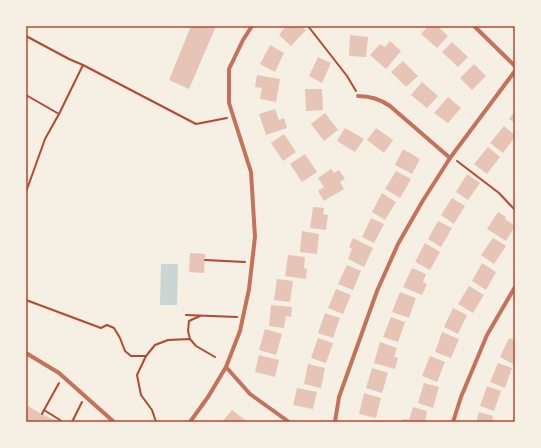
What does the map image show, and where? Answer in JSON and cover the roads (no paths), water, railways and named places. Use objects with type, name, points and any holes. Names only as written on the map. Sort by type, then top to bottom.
[{"type":"street","points":[[190,422],[208,397],[226,367],[240,332],[249,289],[255,237],[251,172],[229,103],[229,69],[243,40],[252,26]]},
{"type":"street","points":[[474,26],[515,66]]},
{"type":"street","points":[[335,422],[339,397],[377,291],[398,244],[418,208],[450,158],[515,71]]},
{"type":"street","points":[[358,96],[372,97],[390,106],[450,158]]},
{"type":"street","points":[[453,422],[461,397],[487,335],[515,287]]},
{"type":"street","points":[[26,353],[63,377],[114,422]]},
{"type":"street","points":[[226,367],[250,394],[289,422]]}]
